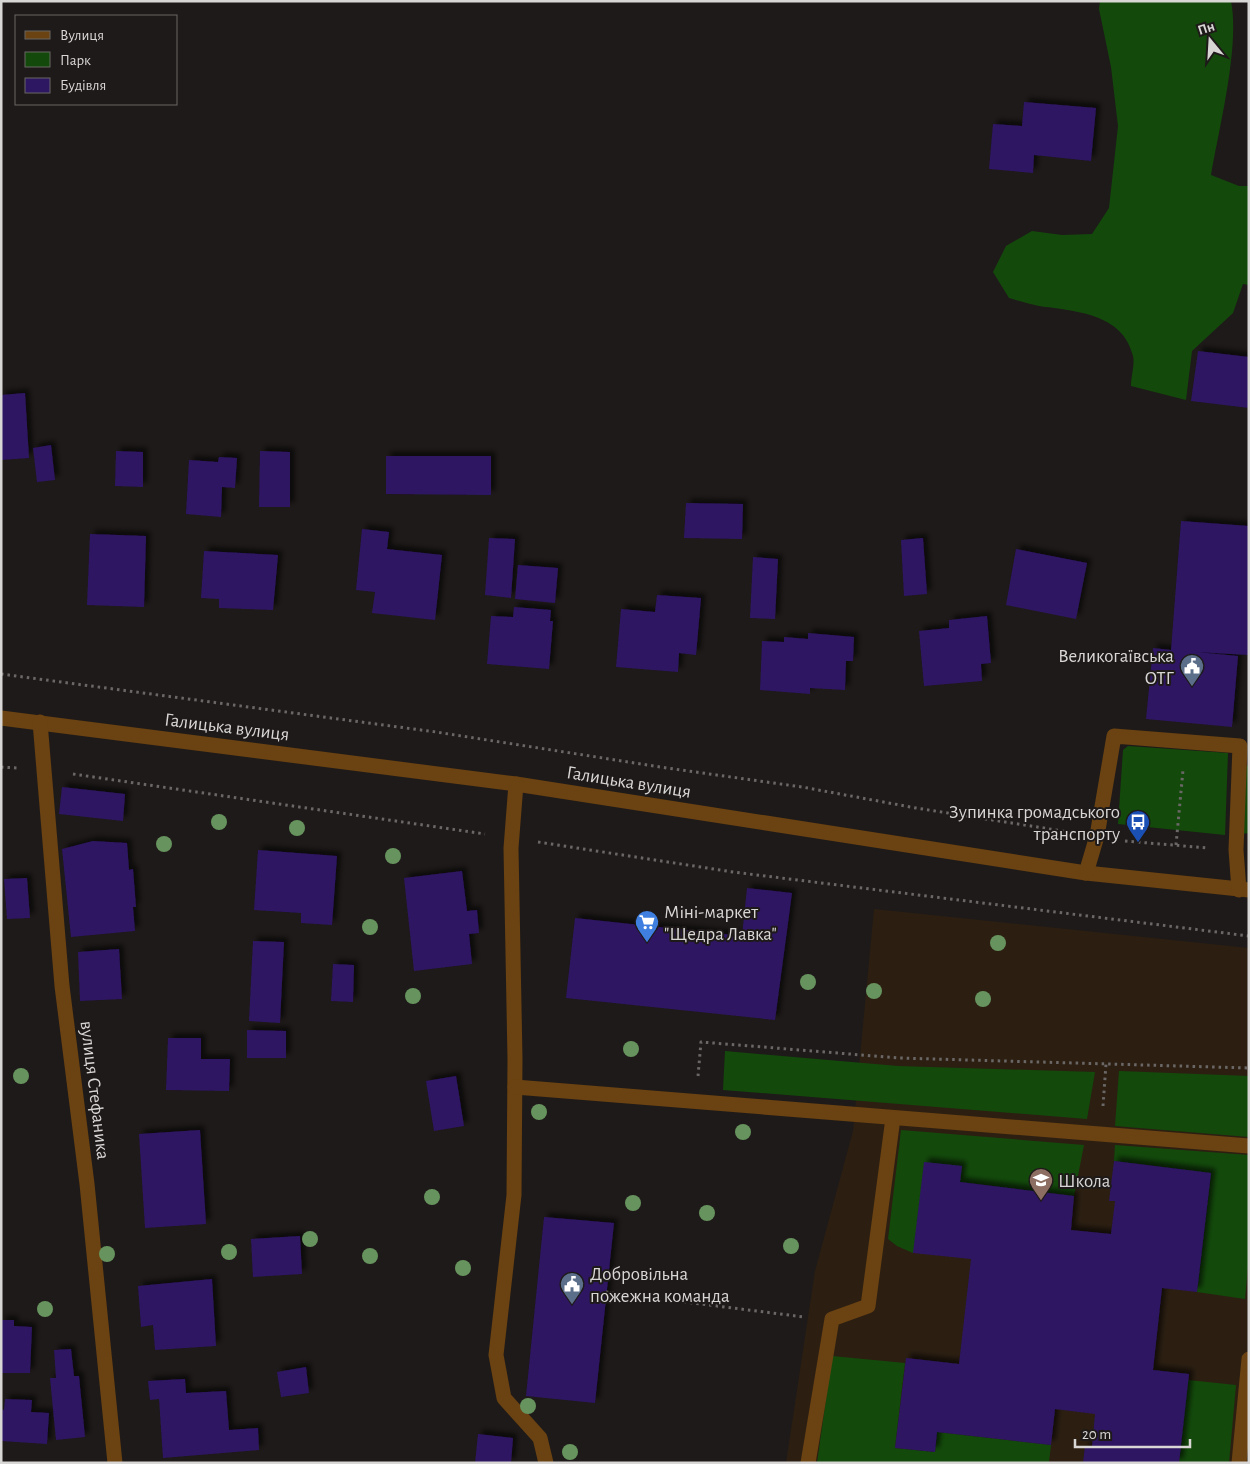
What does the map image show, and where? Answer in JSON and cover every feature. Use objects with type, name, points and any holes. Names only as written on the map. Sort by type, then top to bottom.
[{"type":"street","name":"Галицька вулиця","points":[[1,718],[516,784],[1086,873],[1244,890]]},
{"type":"street","name":"вулиця Стефаника","points":[[40,722],[62,986],[87,1184],[114,1463]]},
{"type":"street","points":[[1086,873],[1097,836],[1114,736],[1240,746],[1236,850],[1244,890]]},
{"type":"street","points":[[516,784],[511,838],[514,1195],[496,1355],[504,1398],[540,1438],[546,1463]]},
{"type":"street","points":[[514,1087],[1249,1146]]},
{"type":"street","points":[[808,1463],[832,1319],[868,1306],[894,1118]]},
{"type":"street","points":[[1239,1463],[1249,1359]]},
{"type":"path","points":[[1,674],[436,732],[802,787],[1138,843],[1236,850]]},
{"type":"path","points":[[1176,846],[1186,742]]},
{"type":"path","points":[[1,767],[102,777],[733,872],[1249,936]]},
{"type":"path","points":[[696,1101],[701,1042],[899,1058],[1249,1068]]},
{"type":"path","points":[[1100,1134],[1106,1064]]},
{"type":"path","points":[[606,1292],[807,1318]]},
{"type":"shaded area","name":"Школа","points":[[874,909],[1249,948],[1249,1463],[786,1463],[815,1271],[853,1131]]},
{"type":"green space","points":[[1100,1],[1231,1],[1233,41],[1231,63],[1211,175],[1239,186],[1249,186],[1249,285],[1243,284],[1233,313],[1192,351],[1186,400],[1131,386],[1134,363],[1128,342],[1119,331],[1108,323],[1081,313],[1039,306],[1009,298],[993,272],[1006,246],[1032,231],[1062,235],[1092,234],[1109,208],[1118,126],[1111,67],[1099,9]]},
{"type":"green space","points":[[1128,746],[1228,753],[1225,835],[1118,824],[1123,750]]},
{"type":"green space","points":[[1249,764],[1249,833],[1241,834],[1234,778]]},
{"type":"green space","points":[[725,1051],[898,1066],[1095,1072],[1087,1119],[723,1090]]},
{"type":"green space","points":[[1119,1071],[1249,1076],[1249,1137],[1115,1126]]},
{"type":"green space","points":[[901,1130],[1084,1145],[1074,1196],[960,1182],[913,1253],[897,1246],[888,1239]]},
{"type":"green space","points":[[1115,1145],[1249,1155],[1249,1256],[1245,1299],[1197,1292],[1211,1173],[1114,1161]]},
{"type":"green space","points":[[832,1356],[905,1363],[895,1448],[935,1452],[937,1432],[1051,1445],[1049,1462],[1055,1463],[817,1463]]},
{"type":"green space","points":[[1188,1380],[1236,1385],[1229,1463],[1179,1463]]},
{"type":"building","points":[[1024,102],[1096,108],[1091,161],[1034,155],[1033,173],[989,169],[993,124],[1022,126]]},
{"type":"building","points":[[1198,351],[1249,357],[1249,408],[1191,401]]},
{"type":"building","points":[[25,393],[29,458],[1,460],[1,395]]},
{"type":"building","points":[[51,445],[55,480],[37,482],[33,448]]},
{"type":"building","points":[[116,451],[143,452],[143,487],[115,486]]},
{"type":"building","points":[[260,451],[290,452],[290,507],[259,507]]},
{"type":"building","points":[[386,456],[491,456],[491,495],[386,494]]},
{"type":"building","points":[[219,457],[237,458],[235,488],[222,487],[221,517],[186,514],[189,460],[218,462]]},
{"type":"building","points":[[686,503],[743,504],[742,539],[684,538]]},
{"type":"building","points":[[1181,521],[1249,526],[1249,655],[1196,652],[1238,656],[1232,727],[1146,719],[1153,648],[1171,650]]},
{"type":"building","points":[[362,529],[389,532],[387,549],[442,555],[435,620],[372,613],[375,592],[356,590]]},
{"type":"building","points":[[90,534],[146,536],[144,607],[87,605]]},
{"type":"building","points":[[489,538],[515,539],[511,598],[485,595]]},
{"type":"building","points":[[923,538],[927,594],[904,596],[901,540]]},
{"type":"building","points":[[1016,549],[1087,563],[1076,619],[1006,605]]},
{"type":"building","points":[[204,551],[278,555],[273,610],[219,608],[219,599],[201,598]]},
{"type":"building","points":[[753,557],[778,559],[775,619],[750,618]]},
{"type":"building","points":[[518,565],[558,568],[555,603],[515,599]]},
{"type":"building","points":[[657,595],[701,598],[696,655],[679,653],[678,672],[616,667],[621,609],[655,612]]},
{"type":"building","points":[[514,607],[551,610],[550,621],[553,621],[549,669],[487,664],[491,616],[513,617]]},
{"type":"building","points":[[987,616],[991,663],[981,664],[982,681],[924,686],[919,631],[949,628],[949,620]]},
{"type":"building","points":[[808,633],[854,637],[853,661],[846,661],[845,690],[810,688],[810,694],[760,690],[762,641],[784,642],[784,637],[808,639]]},
{"type":"building","points":[[62,787],[125,794],[123,821],[59,814]]},
{"type":"building","points":[[93,841],[127,843],[129,870],[133,869],[136,907],[133,907],[135,931],[71,937],[62,849]]},
{"type":"building","points":[[258,850],[337,856],[332,925],[301,923],[301,913],[254,910]]},
{"type":"building","points":[[462,871],[467,911],[477,910],[479,933],[469,934],[472,964],[414,971],[404,878]]},
{"type":"building","points":[[27,878],[30,918],[7,919],[4,879]]},
{"type":"building","points":[[747,888],[792,893],[775,1020],[566,998],[575,918],[742,936]]},
{"type":"building","points":[[253,941],[284,942],[280,1023],[249,1021]]},
{"type":"building","points":[[119,949],[122,999],[80,1001],[78,952]]},
{"type":"building","points":[[333,964],[354,965],[353,1002],[331,1001]]},
{"type":"building","points":[[247,1030],[286,1031],[286,1058],[247,1058]]},
{"type":"building","points":[[168,1038],[201,1038],[201,1059],[230,1059],[229,1091],[166,1090]]},
{"type":"building","points":[[456,1076],[464,1126],[434,1131],[426,1081]]},
{"type":"building","points":[[200,1130],[206,1224],[145,1228],[139,1134]]},
{"type":"building","points":[[1114,1161],[1211,1173],[1197,1292],[1162,1288],[1153,1370],[1189,1374],[1179,1463],[1083,1463],[1085,1446],[1092,1447],[1095,1414],[1055,1409],[1051,1445],[937,1432],[935,1452],[895,1448],[906,1358],[959,1364],[971,1259],[913,1253],[924,1162],[962,1166],[960,1182],[1074,1196],[1071,1230],[1111,1234],[1115,1201],[1109,1201]]},
{"type":"building","points":[[544,1217],[614,1223],[595,1403],[526,1396]]},
{"type":"building","points":[[300,1236],[302,1274],[253,1277],[251,1239]]},
{"type":"building","points":[[212,1279],[216,1346],[155,1350],[153,1325],[141,1327],[138,1286]]},
{"type":"building","points":[[1,1320],[14,1320],[14,1326],[32,1327],[30,1373],[1,1373]]},
{"type":"building","points":[[71,1349],[74,1376],[79,1376],[85,1437],[56,1440],[50,1378],[56,1378],[54,1350]]},
{"type":"building","points":[[306,1367],[309,1393],[281,1397],[277,1372]]},
{"type":"building","points":[[185,1379],[186,1393],[226,1391],[229,1430],[258,1428],[259,1450],[163,1458],[159,1399],[150,1400],[148,1381]]},
{"type":"building","points":[[5,1399],[32,1400],[31,1412],[49,1413],[47,1444],[1,1441],[1,1409],[4,1410]]},
{"type":"building","points":[[478,1434],[513,1438],[511,1463],[475,1463]]},
{"type":"place","name":"Великогаївська ОТГ","points":[[1192,687]]},
{"type":"place","name":"Зупинка громадського транспорту","points":[[1138,843]]},
{"type":"place","name":"Міні-маркет \"Щедра Лавка\"","points":[[647,943]]},
{"type":"place","name":"Школа","points":[[1041,1201]]},
{"type":"place","name":"Добровільна пожежна команда","points":[[572,1305]]}]
